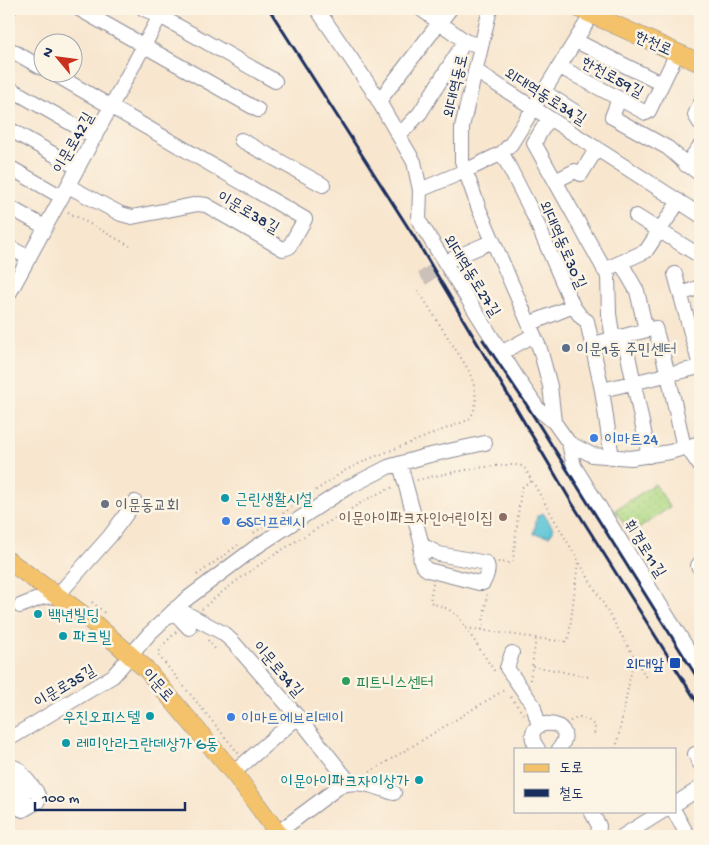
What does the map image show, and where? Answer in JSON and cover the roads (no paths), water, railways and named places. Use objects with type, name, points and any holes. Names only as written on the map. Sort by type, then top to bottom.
[{"type":"main road","name":"한천로","points":[[586,11],[700,63]]},
{"type":"main road","name":"이문로","points":[[9,561],[57,596],[130,654],[156,680],[237,765],[279,834]]},
{"type":"street","points":[[79,9],[258,110]]},
{"type":"street","points":[[144,9],[162,11],[276,81]]},
{"type":"street","name":"외대역동로27길","points":[[317,9],[379,101],[414,162],[420,190],[419,221],[538,409],[554,422]]},
{"type":"street","points":[[421,9],[465,41],[482,47]]},
{"type":"street","points":[[379,101],[450,9]]},
{"type":"street","name":"외대역동로","points":[[490,9],[462,127],[462,162],[493,241],[540,349],[550,386],[554,422],[569,443],[592,455],[632,458],[694,453]]},
{"type":"street","name":"이문로42길","points":[[9,294],[145,46],[162,11]]},
{"type":"street","points":[[420,190],[502,153],[511,144],[576,41],[586,11]]},
{"type":"street","points":[[397,131],[405,129],[420,113],[465,41]]},
{"type":"street","name":"한천로59길","points":[[576,41],[662,84]]},
{"type":"street","points":[[9,49],[32,62]]},
{"type":"street","name":"한천로59길","points":[[560,67],[647,113],[678,53]]},
{"type":"street","name":"외대역동로34길","points":[[476,71],[700,215]]},
{"type":"street","points":[[69,82],[111,106]]},
{"type":"street","points":[[9,88],[95,137]]},
{"type":"street","points":[[544,92],[577,113]]},
{"type":"street","points":[[620,99],[612,117],[668,148],[700,174]]},
{"type":"street","name":"이문로38길","points":[[62,197],[132,217],[198,204],[206,205],[283,249],[289,247],[304,219],[297,213],[111,106]]},
{"type":"street","points":[[549,118],[534,143],[608,276],[608,314],[634,382],[649,456]]},
{"type":"street","points":[[9,129],[78,168]]},
{"type":"street","points":[[240,140],[322,185]]},
{"type":"street","points":[[686,164],[700,146]]},
{"type":"street","points":[[555,181],[575,172],[581,174],[597,148]]},
{"type":"street","name":"외대역동로30길","points":[[502,153],[533,214],[573,306],[531,330]]},
{"type":"street","points":[[9,167],[62,197]]},
{"type":"street","points":[[604,270],[646,251],[679,201]]},
{"type":"street","points":[[9,207],[45,227]]},
{"type":"street","points":[[636,216],[700,256]]},
{"type":"street","points":[[445,262],[493,241]]},
{"type":"street","points":[[9,247],[28,258]]},
{"type":"street","points":[[621,263],[637,291],[646,330]]},
{"type":"street","points":[[602,390],[700,367],[675,274]]},
{"type":"street","points":[[681,294],[700,287]]},
{"type":"street","points":[[573,306],[581,317],[587,321],[593,344],[612,458]]},
{"type":"street","points":[[593,344],[655,328],[694,453]]},
{"type":"street","points":[[501,352],[531,330]]},
{"type":"street","name":"휘경로11길","points":[[569,443],[574,466],[700,670]]},
{"type":"street","name":"이문로35길","points":[[9,739],[113,676],[130,654],[175,610],[221,572],[286,526],[358,482],[388,467],[426,456],[486,444]]},
{"type":"street","points":[[400,464],[422,545],[427,554],[443,564],[477,570]]},
{"type":"street","points":[[20,606],[43,597],[57,596],[103,544],[135,502]]},
{"type":"street","points":[[422,545],[439,554],[483,562],[488,565],[485,580],[483,583],[479,583],[428,570],[420,561],[422,545]]},
{"type":"street","name":"이문로34길","points":[[175,610],[189,623],[223,633],[233,642],[298,717],[350,783]]},
{"type":"street","points":[[512,652],[507,668],[533,705],[539,726]]},
{"type":"street","name":"이문로34길","points":[[237,765],[298,717]]},
{"type":"street","points":[[538,748],[533,739],[533,734],[539,726],[548,722],[559,728],[563,735],[559,748]]},
{"type":"street","points":[[9,765],[18,769],[38,793],[39,798],[23,810],[19,808],[9,795]]},
{"type":"street","points":[[9,774],[24,795]]},
{"type":"street","points":[[279,834],[340,786],[350,783],[365,784],[394,793]]},
{"type":"street","points":[[676,803],[700,788]]},
{"type":"street","points":[[592,812],[599,826],[598,836]]},
{"type":"street","points":[[623,836],[661,812]]},
{"type":"street","points":[[675,812],[688,836]]},
{"type":"water","points":[[543,513],[553,528],[549,536],[534,534],[537,516]]},
{"type":"tunnel","points":[[422,279],[445,262]]},
{"type":"railway","points":[[269,9],[418,243],[572,503],[700,707]]},
{"type":"railway","points":[[483,340],[526,404],[700,682]]},
{"type":"place","name":"이문1동 주민센터","points":[[566,348]]},
{"type":"place","name":"이마트24","points":[[594,438]]},
{"type":"place","name":"근린생활시설","points":[[225,498]]},
{"type":"place","name":"이문동교회","points":[[105,504]]},
{"type":"place","name":"이문아이파크자인어린이집","points":[[503,517]]},
{"type":"place","name":"GS더프레시","points":[[226,521]]},
{"type":"place","name":"백년빌딩","points":[[38,614]]},
{"type":"place","name":"파크빌","points":[[63,636]]},
{"type":"place","name":"외대앞","points":[[675,663]]},
{"type":"place","name":"피트니스센터","points":[[346,681]]},
{"type":"place","name":"우진오피스텔","points":[[150,716]]},
{"type":"place","name":"이마트에브리데이","points":[[231,717]]},
{"type":"place","name":"레미안라그란데상가 G동","points":[[66,743]]},
{"type":"place","name":"이문아이파크자이상가","points":[[419,780]]}]
